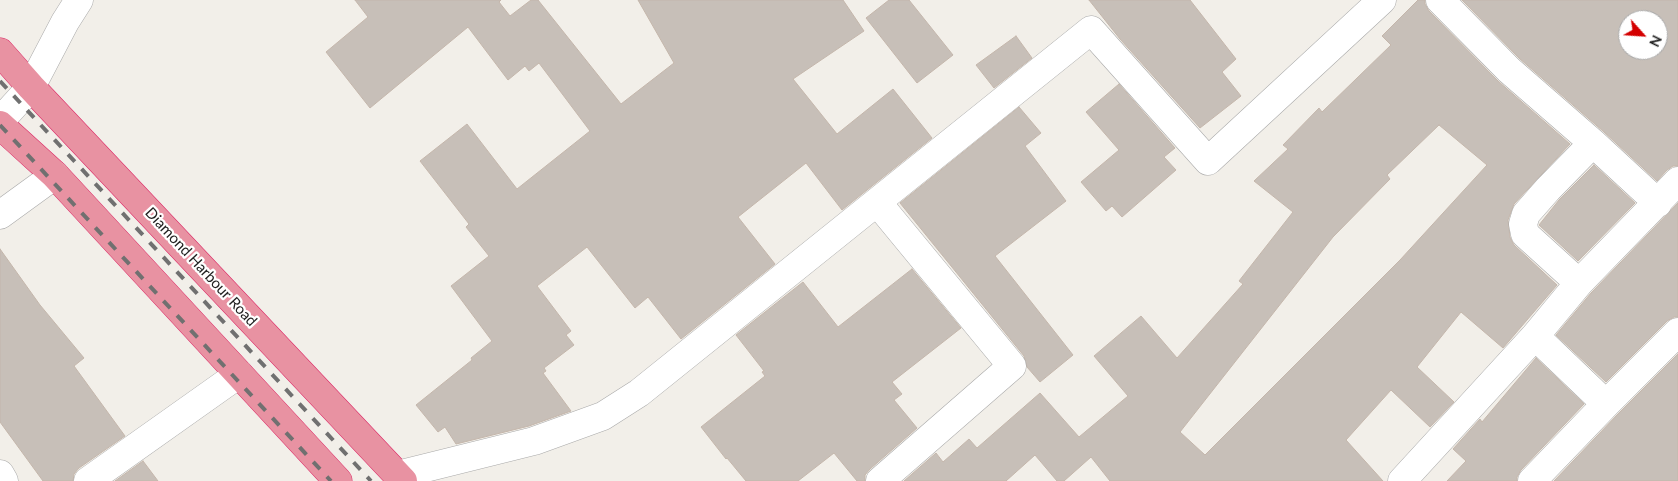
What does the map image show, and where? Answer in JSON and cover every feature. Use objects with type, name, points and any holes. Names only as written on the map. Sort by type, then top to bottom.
[{"type":"highway","name":"Diamond Harbour Road","points":[[0,52],[400,478]]},
{"type":"highway","points":[[0,123],[55,175],[333,479]]},
{"type":"street","points":[[0,123],[31,87],[65,22],[79,0]]},
{"type":"street","points":[[400,478],[534,440],[603,416],[638,393],[1092,30],[1208,161],[1382,0]]},
{"type":"street","points":[[1440,0],[1509,70],[1658,203]]},
{"type":"street","points":[[1579,283],[1525,234],[1523,224],[1526,214],[1593,143]]},
{"type":"street","points":[[0,215],[55,175]]},
{"type":"street","points":[[1402,481],[1535,336],[1579,283],[1678,181]]},
{"type":"street","points":[[877,202],[1012,366],[880,481]]},
{"type":"street","points":[[1535,336],[1606,404]]},
{"type":"street","points":[[1532,481],[1606,404],[1673,347]]},
{"type":"street","points":[[88,481],[238,374]]},
{"type":"street","points":[[0,474],[4,481]]},
{"type":"building","points":[[355,0],[501,0],[499,2],[510,16],[531,0],[538,0],[621,104],[674,63],[638,0],[843,0],[864,31],[793,79],[837,134],[893,89],[932,138],[842,210],[806,163],[738,217],[775,264],[681,339],[648,297],[635,308],[587,247],[537,286],[571,331],[566,335],[574,345],[544,368],[546,371],[543,373],[571,411],[529,426],[456,444],[445,427],[438,432],[416,405],[472,360],[471,358],[492,341],[451,286],[489,256],[466,227],[469,224],[420,161],[467,124],[517,189],[590,131],[539,63],[529,71],[525,66],[508,80],[468,27],[370,108],[326,52],[368,17]]},
{"type":"building","points":[[889,0],[909,0],[953,55],[917,83],[866,18]]},
{"type":"building","points":[[1089,0],[1190,0],[1236,59],[1222,72],[1241,96],[1200,128],[1120,39]]},
{"type":"building","points":[[1418,0],[1425,0],[1429,11],[1498,81],[1570,144],[1514,204],[1508,220],[1510,237],[1514,245],[1557,285],[1503,348],[1461,312],[1417,367],[1454,402],[1430,427],[1391,390],[1346,440],[1383,481],[1110,481],[1091,457],[1064,481],[1057,481],[1035,455],[1006,481],[904,481],[936,453],[943,462],[969,439],[977,448],[1040,393],[1079,437],[1128,396],[1094,356],[1141,316],[1177,358],[1243,284],[1239,281],[1293,212],[1254,181],[1288,149],[1283,145],[1319,108],[1322,112],[1391,45],[1382,36]],"holes":[[[1439,125],[1487,165],[1400,260],[1205,455],[1180,432],[1333,237],[1390,179],[1387,175]]]},
{"type":"building","points":[[1462,0],[1678,0],[1678,166],[1673,166],[1667,170],[1657,181],[1520,59]]},
{"type":"building","points":[[1016,36],[1032,58],[994,88],[976,65]]},
{"type":"building","points":[[1119,84],[1175,148],[1164,157],[1176,170],[1122,217],[1112,206],[1106,211],[1081,182],[1119,150],[1086,112]]},
{"type":"building","points":[[1019,107],[1041,133],[1025,146],[1066,201],[995,256],[1073,355],[1040,382],[1027,367],[1024,356],[900,203]]},
{"type":"building","points":[[1594,165],[1635,203],[1578,261],[1539,225],[1559,200]]},
{"type":"building","points":[[1678,203],[1678,317],[1667,321],[1606,382],[1556,335],[1591,293]]},
{"type":"building","points":[[0,249],[40,305],[84,358],[74,366],[125,436],[79,468],[74,474],[73,481],[43,481],[0,422]]},
{"type":"building","points":[[912,269],[961,328],[892,382],[902,394],[894,400],[917,428],[870,469],[865,475],[865,481],[857,481],[834,453],[798,481],[746,481],[701,427],[765,376],[762,372],[764,371],[736,335],[803,282],[838,327]]},
{"type":"building","points":[[1678,354],[1678,481],[1554,481],[1617,415]]},
{"type":"building","points":[[1536,358],[1584,404],[1521,470],[1517,481],[1447,481],[1466,461],[1453,449],[1480,419],[1482,422]]},
{"type":"building","points":[[143,461],[158,481],[115,481]]},
{"type":"railway","points":[[0,81],[371,481]]},
{"type":"railway","points":[[0,125],[331,481]]}]
